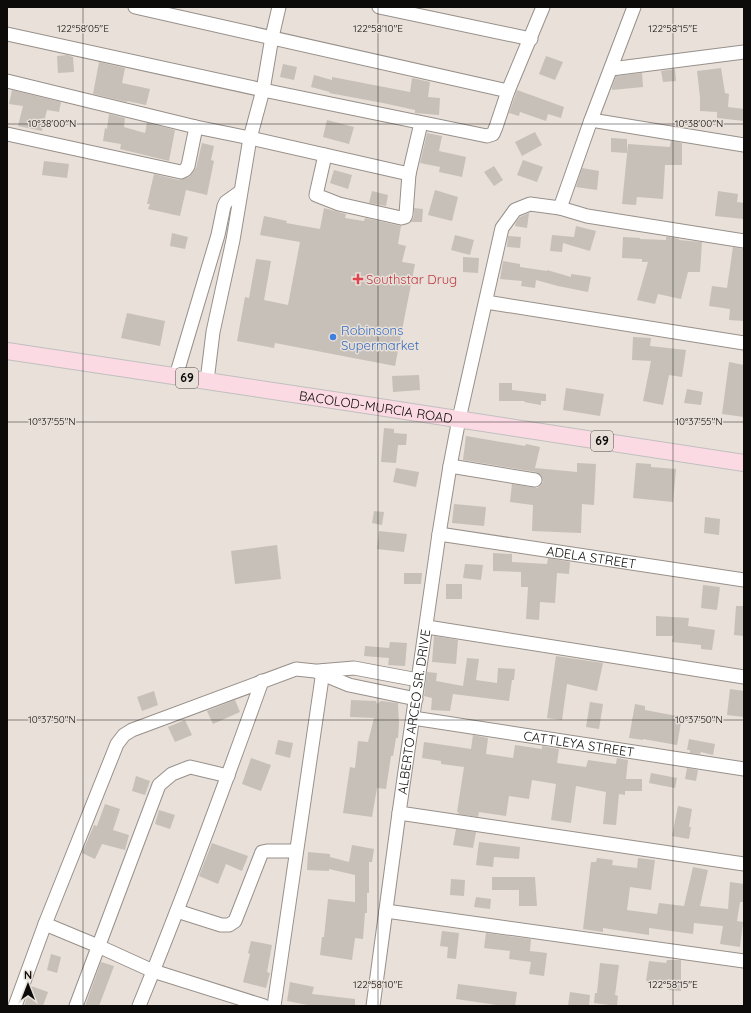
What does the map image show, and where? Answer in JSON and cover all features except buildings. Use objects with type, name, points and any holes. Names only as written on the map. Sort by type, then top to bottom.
[{"type":"main road","name":"BACOLOD-MURCIA ROAD","points":[[7,351],[744,463]]},
{"type":"street","points":[[136,7],[508,91]]},
{"type":"street","points":[[207,381],[213,332],[240,206],[240,192],[250,138],[263,90],[279,7]]},
{"type":"street","points":[[379,7],[531,39]]},
{"type":"street","points":[[7,34],[263,90],[487,136],[493,134],[508,91],[531,39],[543,7]]},
{"type":"street","points":[[560,208],[591,120],[634,7]]},
{"type":"street","points":[[611,69],[744,52]]},
{"type":"street","points":[[7,81],[196,127],[409,174]]},
{"type":"street","points":[[591,120],[744,145]]},
{"type":"street","points":[[325,155],[316,195],[339,204],[402,218],[405,217],[409,174],[421,123]]},
{"type":"street","points":[[7,134],[181,172],[188,166],[196,127]]},
{"type":"street","points":[[176,376],[192,327],[226,202],[240,192]]},
{"type":"street","name":"ALBERTO ARCEO SR. DRIVE","points":[[373,1006],[399,813],[450,466],[459,419],[502,228],[515,210],[530,204],[560,208],[586,216],[744,241]]},
{"type":"street","points":[[218,235],[233,240]]},
{"type":"street","points":[[486,302],[744,343]]},
{"type":"street","points":[[192,327],[213,332]]},
{"type":"street","points":[[450,466],[535,480]]},
{"type":"street","name":"ADELA STREET","points":[[439,534],[744,580]]},
{"type":"street","points":[[427,627],[744,677]]},
{"type":"street","points":[[15,1006],[45,924],[117,744],[124,735],[132,730],[296,669],[320,672],[354,668],[418,680]]},
{"type":"street","points":[[320,672],[349,685],[416,699]]},
{"type":"street","points":[[274,1006],[320,672]]},
{"type":"street","points":[[139,1006],[177,911],[262,681]]},
{"type":"street","name":"CATTLEYA STREET","points":[[413,718],[744,769]]},
{"type":"street","points":[[76,1006],[159,785],[172,774],[190,767],[228,776]]},
{"type":"street","points":[[399,813],[744,864]]},
{"type":"street","points":[[177,911],[221,925],[229,925],[235,921],[262,852],[296,851]]},
{"type":"street","points":[[386,911],[744,961]]},
{"type":"street","points":[[45,924],[153,971],[264,1006]]},
{"type":"place","name":"Southstar Drug","points":[[358,279]]},
{"type":"place","name":"Robinsons Supermarket","points":[[333,337]]}]
